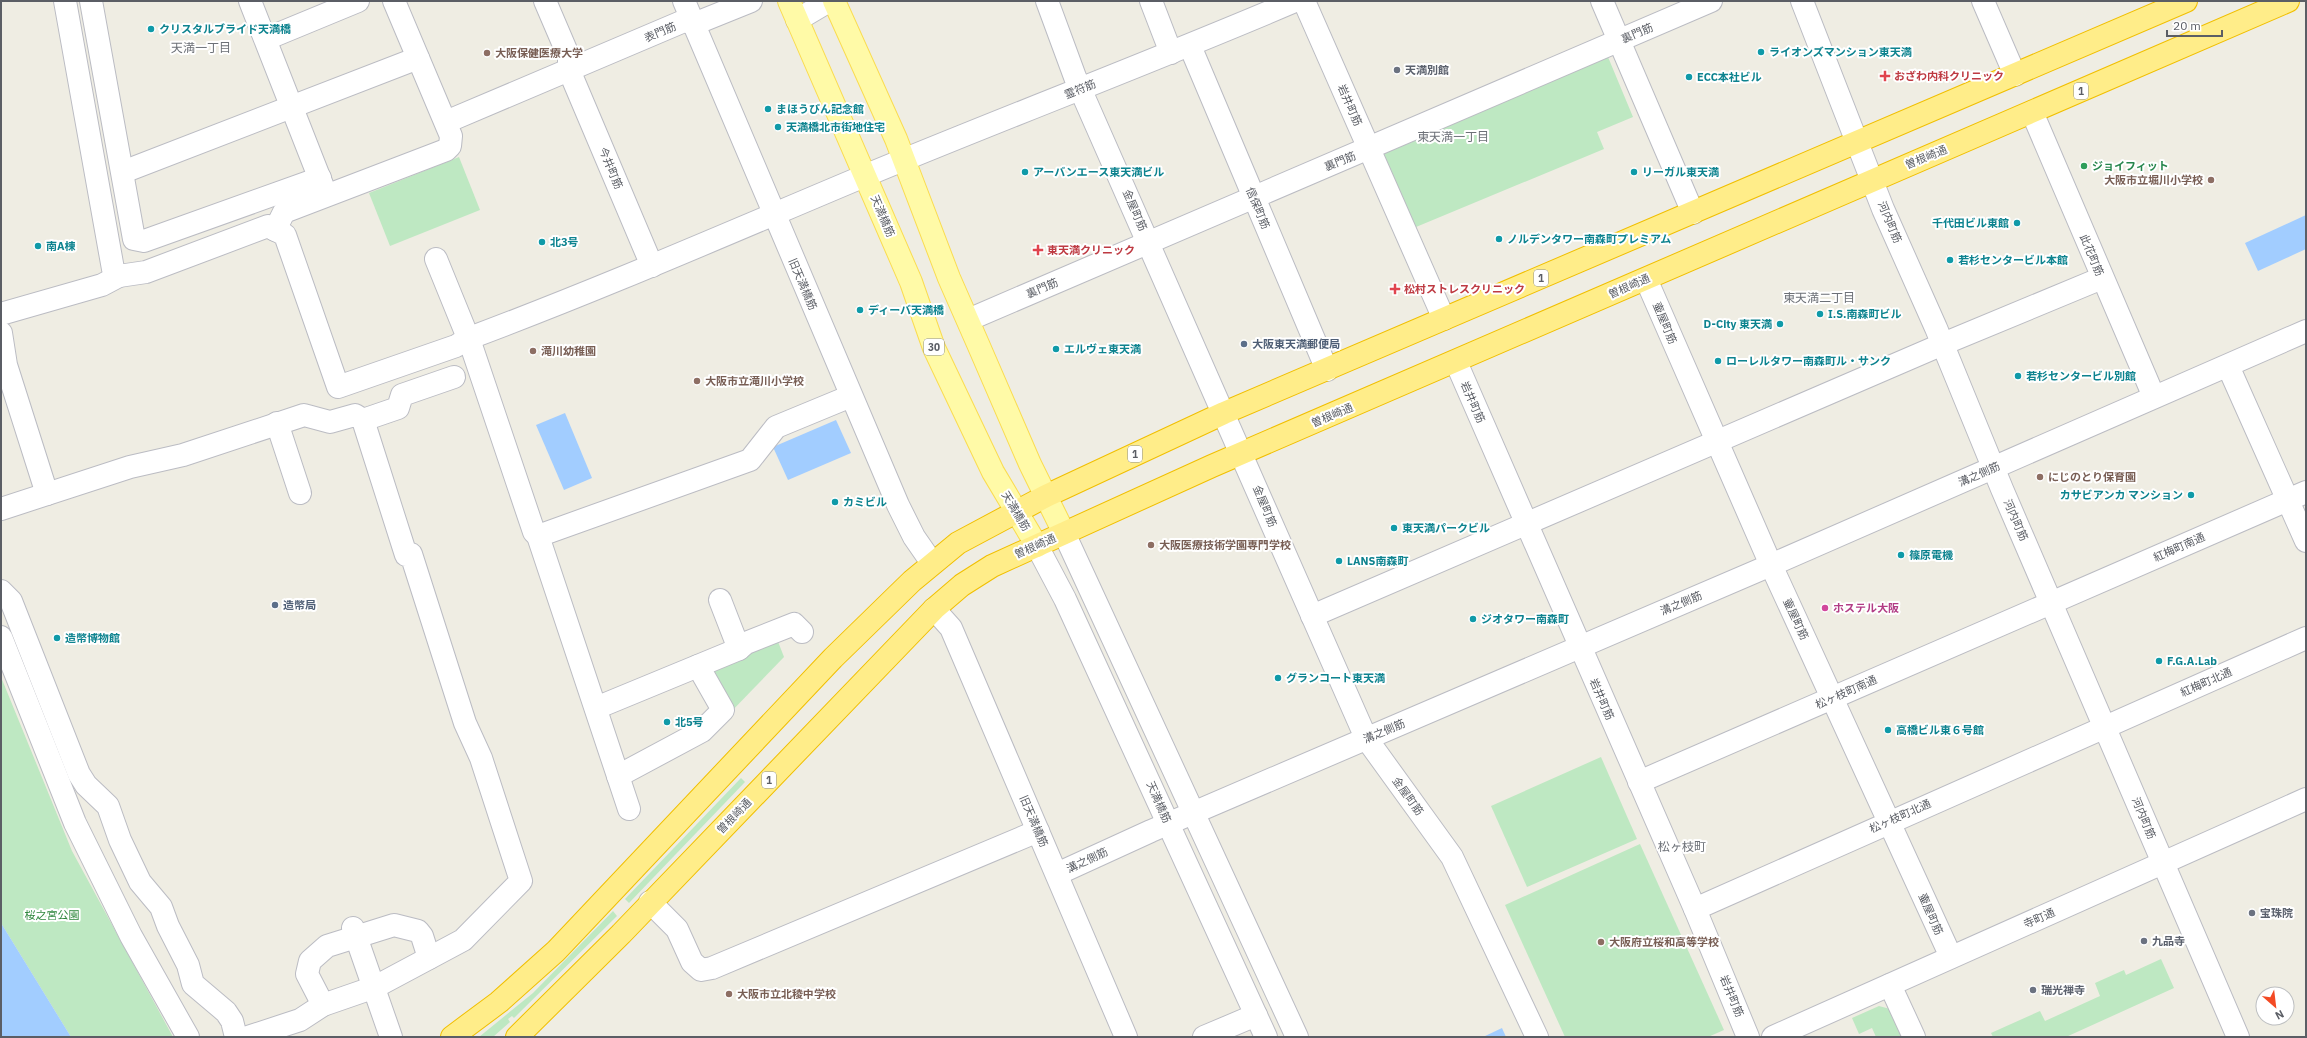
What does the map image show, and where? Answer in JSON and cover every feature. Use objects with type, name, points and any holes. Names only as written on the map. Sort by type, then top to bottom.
[{"type":"highway","name":"1","points":[[452,1037],[499,1002],[556,951],[833,658],[932,563],[958,543],[1046,496],[1224,413],[2186,1]]},
{"type":"highway","name":"曽根崎通","points":[[517,1037],[540,1016],[934,609],[962,585],[992,566],[1242,453],[1456,362],[1873,179],[2288,1]]},
{"type":"main road","points":[[834,1],[905,160],[968,320],[1030,464],[1064,533]]},
{"type":"main road","name":"天満橋筋","points":[[793,10],[911,282],[934,348],[993,472],[1037,546]]},
{"type":"street","points":[[65,1],[113,269],[119,276]]},
{"type":"street","points":[[91,1],[134,239],[144,241],[446,150],[452,141],[446,122],[394,1]]},
{"type":"street","points":[[250,1],[323,186]]},
{"type":"street","points":[[266,39],[358,1]]},
{"type":"street","name":"今井町筋","points":[[545,1],[569,57],[569,70],[652,266]]},
{"type":"street","name":"旧天満橋筋","points":[[684,1],[898,505],[914,537],[932,563]]},
{"type":"street","name":"表門筋","points":[[446,122],[684,22],[694,24],[751,1]]},
{"type":"street","points":[[793,10],[829,1]]},
{"type":"street","name":"金屋町筋","points":[[1047,1],[1090,85],[1149,242],[1366,738],[1452,857],[1537,1037]]},
{"type":"street","name":"信保町筋","points":[[1151,1],[1180,49],[1253,196],[1327,370]]},
{"type":"street","name":"霊符筋","points":[[344,385],[456,346],[468,339],[652,266],[865,176],[1295,1]]},
{"type":"street","name":"岩井町筋","points":[[1304,1],[1444,319]]},
{"type":"street","points":[[1602,1],[1693,213]]},
{"type":"street","name":"裏門筋","points":[[968,320],[1253,196],[1369,149],[1711,1]]},
{"type":"street","name":"河内町筋","points":[[1802,1],[1873,179],[1883,209],[1943,344],[1994,467],[2238,1037]]},
{"type":"street","points":[[1983,1],[2015,75]]},
{"type":"street","points":[[123,172],[418,58]]},
{"type":"street","name":"此花町筋","points":[[2032,112],[2154,397]]},
{"type":"street","points":[[275,230],[284,212],[323,186]]},
{"type":"street","points":[[1,314],[102,285],[119,276],[146,272],[268,226],[285,235],[338,387],[344,385],[359,418],[406,555],[411,554],[465,723],[481,758],[521,881],[463,940],[375,987],[323,1005],[300,1020],[248,1037]]},
{"type":"street","points":[[436,259],[468,339],[534,532],[538,536],[629,809]]},
{"type":"street","points":[[1312,616],[1943,344],[2102,278]]},
{"type":"street","name":"壷屋町筋","points":[[1646,279],[1771,565],[1950,957]]},
{"type":"street","name":"溝之側筋","points":[[1057,874],[1193,813],[1771,565],[2306,331]]},
{"type":"street","points":[[1,333],[6,365],[47,494]]},
{"type":"street","name":"岩井町筋","points":[[1456,362],[1579,647],[1695,908],[1748,1037]]},
{"type":"street","points":[[2228,366],[2297,496],[2306,541]]},
{"type":"street","points":[[1,509],[130,467],[183,455],[304,415],[330,422],[359,418],[398,408],[402,395],[454,377]]},
{"type":"street","points":[[538,536],[750,460],[776,427],[851,396]]},
{"type":"street","points":[[277,423],[300,493]]},
{"type":"street","name":"紅梅町南通","points":[[2052,602],[2297,496]]},
{"type":"street","points":[[1064,533],[1297,1037]]},
{"type":"street","name":"天満橋筋","points":[[1037,546],[1065,599],[1266,1037]]},
{"type":"street","points":[[1,591],[11,601],[38,673],[79,774],[86,785],[108,806],[120,840],[140,882],[161,907],[168,926],[188,966],[193,984]]},
{"type":"street","points":[[720,600],[739,649]]},
{"type":"street","name":"松ヶ枝町南通","points":[[1639,782],[2052,602]]},
{"type":"street","name":"旧天満橋筋","points":[[934,609],[951,628],[1126,1037]]},
{"type":"street","points":[[596,708],[739,649],[746,643],[794,624],[802,632]]},
{"type":"street","points":[[1,637],[35,727],[75,823],[91,852],[131,936],[188,1037]]},
{"type":"street","name":"紅梅町北通","points":[[2105,727],[2306,638]]},
{"type":"street","points":[[618,776],[702,731],[723,710],[698,666]]},
{"type":"street","points":[[18,682],[38,673]]},
{"type":"street","points":[[35,727],[56,718]]},
{"type":"street","name":"松ヶ枝町北通","points":[[1695,908],[1888,821],[2105,727]]},
{"type":"street","points":[[58,783],[79,774]]},
{"type":"street","name":"寺町通","points":[[1773,1037],[2306,799]]},
{"type":"street","points":[[650,902],[677,929],[692,962],[701,970],[712,968],[1038,831]]},
{"type":"street","points":[[91,852],[120,840]]},
{"type":"street","points":[[323,1005],[307,974],[310,961],[326,946],[354,932],[394,925],[410,928],[418,931],[422,936],[429,958]]},
{"type":"street","points":[[354,932],[365,968],[375,987],[391,1037]]},
{"type":"street","points":[[154,979],[181,975],[226,1012],[232,1021],[236,1037]]},
{"type":"street","points":[[1890,985],[1914,1037]]},
{"type":"street","points":[[1204,1037],[1256,1015]]},
{"type":"green space","points":[[1608,57],[1633,117],[1597,132],[1604,149],[1416,227],[1381,150]]},
{"type":"green space","points":[[459,157],[480,210],[390,246],[369,193]]},
{"type":"green space","points":[[777,639],[784,657],[727,716],[703,671]]},
{"type":"green space","name":"桜之宮公園","points":[[1,677],[72,851],[173,1037],[71,1037],[1,923]]},
{"type":"green space","points":[[1601,757],[1637,839],[1527,887],[1491,806]]},
{"type":"green space","points":[[741,778],[745,782],[629,903],[625,899]]},
{"type":"green space","points":[[1640,844],[1724,1030],[1708,1037],[1565,1037],[1505,905]]},
{"type":"green space","points":[[613,911],[617,916],[514,1018],[512,1016],[508,1019],[510,1022],[493,1037],[479,1037],[533,993]]},
{"type":"green space","points":[[2161,959],[2174,988],[2066,1037],[1993,1037],[1991,1033],[2040,1011],[2045,1021],[2100,996],[2095,983],[2124,970],[2126,975]]},
{"type":"green space","points":[[1879,1006],[1890,1009],[1903,1037],[1876,1037],[1872,1028],[1859,1034],[1852,1018]]},
{"type":"water","points":[[2306,215],[2306,249],[2258,271],[2245,243]]},
{"type":"water","points":[[565,413],[592,478],[564,490],[536,425]]},
{"type":"water","points":[[836,420],[851,453],[788,480],[773,447]]},
{"type":"water","points":[[1,923],[71,1037],[1,1037]]},
{"type":"water","points":[[1502,1028],[1506,1037],[1483,1037]]},
{"type":"place","name":"クリスタルブライド天満橋","points":[[151,29]]},
{"type":"place","name":"ライオンズマンション東天満","points":[[1761,52]]},
{"type":"place","name":"大阪保健医療大学","points":[[487,53]]},
{"type":"place","name":"天満別館","points":[[1397,70]]},
{"type":"place","name":"おざわ内科クリニック","points":[[1885,76]]},
{"type":"place","name":"ECC本社ビル","points":[[1689,77]]},
{"type":"place","name":"まほうびん記念館","points":[[768,109]]},
{"type":"place","name":"天満橋北市街地住宅","points":[[778,127]]},
{"type":"place","name":"ジョイフィット","points":[[2084,166]]},
{"type":"place","name":"アーバンエース東天満ビル","points":[[1025,172]]},
{"type":"place","name":"リーガル東天満","points":[[1634,172]]},
{"type":"place","name":"大阪市立堀川小学校","points":[[2211,180]]},
{"type":"place","name":"千代田ビル東館","points":[[2017,223]]},
{"type":"place","name":"ノルデンタワー南森町プレミアム","points":[[1499,239]]},
{"type":"place","name":"北3号","points":[[542,242]]},
{"type":"place","name":"南A棟","points":[[38,246]]},
{"type":"place","name":"東天満クリニック","points":[[1038,250]]},
{"type":"place","name":"若杉センタービル本館","points":[[1950,260]]},
{"type":"place","name":"松村ストレスクリニック","points":[[1395,289]]},
{"type":"place","name":"ディーバ天満橋","points":[[860,310]]},
{"type":"place","name":"I.S.南森町ビル","points":[[1820,314]]},
{"type":"place","name":"D-City 東天満","points":[[1780,324]]},
{"type":"place","name":"大阪東天満郵便局","points":[[1244,344]]},
{"type":"place","name":"エルヴェ東天満","points":[[1056,349]]},
{"type":"place","name":"滝川幼稚園","points":[[533,351]]},
{"type":"place","name":"ローレルタワー南森町ル・サンク","points":[[1718,361]]},
{"type":"place","name":"若杉センタービル別館","points":[[2018,376]]},
{"type":"place","name":"大阪市立滝川小学校","points":[[697,381]]},
{"type":"place","name":"にじのとり保育園","points":[[2040,477]]},
{"type":"place","name":"カサビアンカ マンション","points":[[2191,495]]},
{"type":"place","name":"カミビル","points":[[835,502]]},
{"type":"place","name":"東天満パークビル","points":[[1394,528]]},
{"type":"place","name":"大阪医療技術学園専門学校","points":[[1151,545]]},
{"type":"place","name":"篠原電機","points":[[1901,555]]},
{"type":"place","name":"LANS南森町","points":[[1339,561]]},
{"type":"place","name":"造幣局","points":[[275,605]]},
{"type":"place","name":"ホステル大阪","points":[[1825,608]]},
{"type":"place","name":"ジオタワー南森町","points":[[1473,619]]},
{"type":"place","name":"造幣博物館","points":[[57,638]]},
{"type":"place","name":"F.G.A.Lab","points":[[2159,661]]},
{"type":"place","name":"グランコート東天満","points":[[1278,678]]},
{"type":"place","name":"北5号","points":[[667,722]]},
{"type":"place","name":"高橋ビル東６号館","points":[[1888,730]]},
{"type":"place","name":"宝珠院","points":[[2252,913]]},
{"type":"place","name":"九品寺","points":[[2144,941]]},
{"type":"place","name":"大阪府立桜和高等学校","points":[[1601,942]]},
{"type":"place","name":"瑞光禅寺","points":[[2033,990]]},
{"type":"place","name":"大阪市立北稜中学校","points":[[729,994]]},
{"type":"district","name":"天満一丁目","points":[[201,48]]},
{"type":"district","name":"東天満一丁目","points":[[1453,137]]},
{"type":"district","name":"東天満二丁目","points":[[1819,298]]},
{"type":"district","name":"松ヶ枝町","points":[[1682,847]]}]
